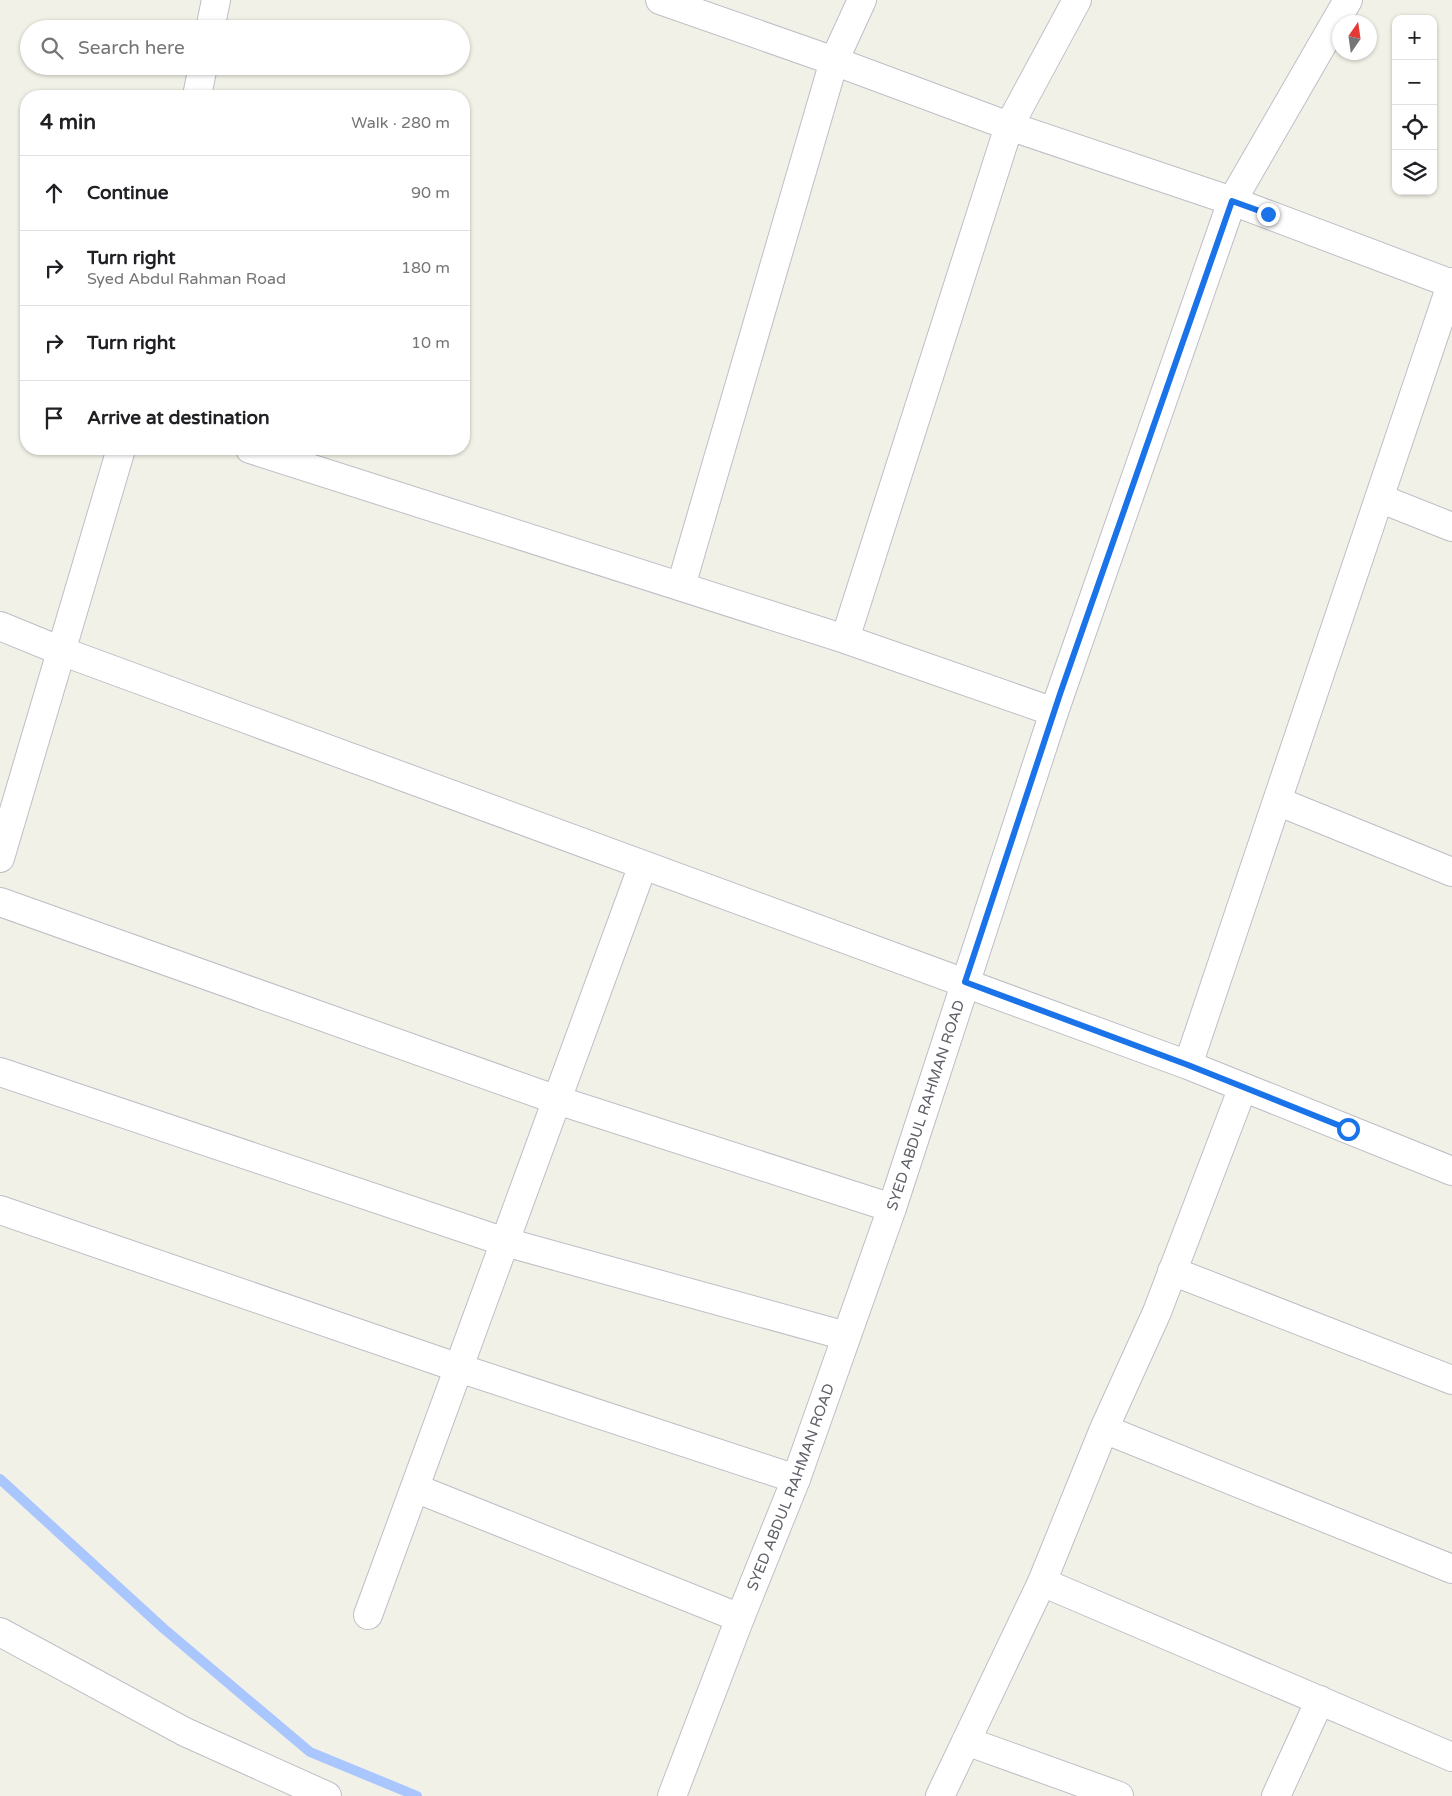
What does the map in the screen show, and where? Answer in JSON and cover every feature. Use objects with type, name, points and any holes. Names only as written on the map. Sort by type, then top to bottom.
[{"type":"street","points":[[212,20],[216,0]]},
{"type":"street","points":[[660,0],[834,61],[1009,126],[1232,201],[1452,283],[1188,1065]]},
{"type":"street","points":[[681,586],[834,61],[862,0]]},
{"type":"street","points":[[845,639],[1009,126],[1077,0]]},
{"type":"street","name":"SYED ABDUL RAHMAN ROAD","points":[[672,1796],[740,1618],[796,1479],[892,1208],[1054,712],[1232,201],[1348,0]]},
{"type":"street","points":[[198,90],[201,75]]},
{"type":"street","points":[[0,858],[119,455]]},
{"type":"street","points":[[269,455],[845,639],[1054,712]]},
{"type":"street","points":[[1379,498],[1452,527]]},
{"type":"street","points":[[0,626],[61,651],[1188,1065],[1452,1171]]},
{"type":"street","points":[[1277,801],[1452,872]]},
{"type":"street","points":[[368,1615],[642,865]]},
{"type":"street","points":[[0,902],[557,1100],[892,1208]]},
{"type":"street","points":[[0,1072],[505,1242],[846,1336]]},
{"type":"street","points":[[940,1796],[1042,1582],[1104,1429],[1156,1312],[1243,1087]]},
{"type":"street","points":[[0,1210],[459,1368],[796,1479]]},
{"type":"street","points":[[1172,1271],[1452,1380]]},
{"type":"street","points":[[1104,1429],[1452,1569]]},
{"type":"street","points":[[415,1488],[740,1618]]},
{"type":"street","points":[[1042,1582],[1452,1756]]},
{"type":"street","points":[[0,1632],[184,1732],[327,1796]]},
{"type":"street","points":[[1276,1796],[1320,1700]]},
{"type":"street","points":[[966,1741],[1119,1796]]},
{"type":"waterway","points":[[0,1479],[163,1628],[310,1752],[417,1796]]},
{"type":"route","points":[[1268,214],[1232,201],[1060,694],[965,982],[1188,1065],[1348,1129]]}]
